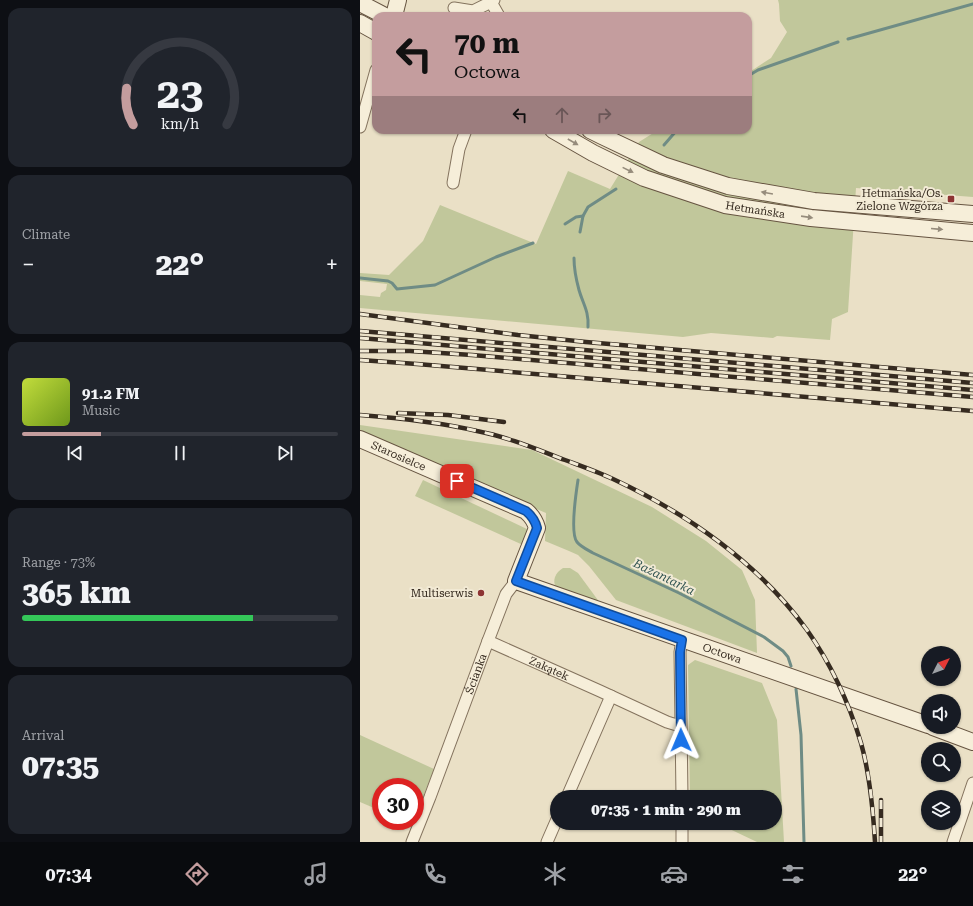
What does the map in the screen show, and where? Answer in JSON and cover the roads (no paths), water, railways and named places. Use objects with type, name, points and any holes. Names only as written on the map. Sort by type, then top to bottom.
[{"type":"main road","points":[[395,12],[398,0]]},
{"type":"main road","points":[[360,3],[377,12]]},
{"type":"main road","points":[[360,24],[372,30]]},
{"type":"main road","name":"Hetmańska","points":[[560,134],[593,153],[644,178],[725,205],[811,218],[973,233]]},
{"type":"main road","points":[[593,153],[596,134]]},
{"type":"main road","name":"Hetmańska","points":[[598,134],[663,165],[728,186],[814,201],[973,214]]},
{"type":"main road","name":"Starosielce","points":[[360,439],[526,511]]},
{"type":"main road","name":"Ścianka","points":[[516,581],[537,528],[535,521],[526,511]]},
{"type":"main road","name":"Octowa","points":[[516,581],[921,723]]},
{"type":"main road","points":[[952,734],[973,742]]},
{"type":"street","points":[[454,8],[474,11],[492,1],[497,12]]},
{"type":"street","points":[[360,127],[372,84]]},
{"type":"street","points":[[453,183],[459,149],[465,134]]},
{"type":"street","name":"Ścianka","points":[[412,842],[506,594],[516,581]]},
{"type":"street","points":[[682,640],[680,652],[682,790]]},
{"type":"street","name":"Zakątek","points":[[488,641],[667,722],[680,726]]},
{"type":"street","points":[[570,790],[611,696]]},
{"type":"street","points":[[953,842],[973,783]]},
{"type":"street","points":[[547,842],[552,830]]},
{"type":"street","points":[[682,830],[682,842]]},
{"type":"waterway","name":"Bażantarka","points":[[848,39],[973,4]]},
{"type":"waterway","name":"Bażantarka","points":[[752,74],[758,70],[838,42]]},
{"type":"waterway","name":"Bażantarka","points":[[664,145],[674,134]]},
{"type":"waterway","name":"Bażantarka","points":[[580,232],[583,216],[588,207],[616,189]]},
{"type":"waterway","points":[[565,224],[576,217],[583,216]]},
{"type":"waterway","points":[[360,278],[388,281],[397,289],[435,285],[496,257],[533,243]]},
{"type":"waterway","name":"Bażantarka","points":[[574,258],[576,278],[587,312],[588,327]]},
{"type":"waterway","name":"Bażantarka","points":[[578,480],[574,512],[574,530],[575,537],[580,545],[593,553],[679,593],[764,637],[783,651],[788,657],[791,666]]},
{"type":"waterway","name":"Bażantarka","points":[[796,689],[801,735],[804,842]]},
{"type":"railway","points":[[360,314],[518,335],[586,342],[973,375]]},
{"type":"railway","points":[[360,331],[973,383]]},
{"type":"railway","points":[[360,338],[973,390]]},
{"type":"railway","points":[[360,351],[410,351],[472,355],[973,397]]},
{"type":"railway","points":[[360,360],[973,411]]},
{"type":"railway","points":[[398,413],[448,415],[504,422]]},
{"type":"railway","points":[[360,415],[404,419],[462,428],[522,444],[613,479],[668,508],[720,542],[767,583],[788,606],[807,630],[824,656],[851,713],[861,743],[871,792],[875,842]]},
{"type":"railway","points":[[881,800],[881,842]]},
{"type":"place","name":"Hetmańska/Os. Zielone Wzgórza","points":[[951,199]]},
{"type":"place","name":"Multiserwis","points":[[481,593]]}]
